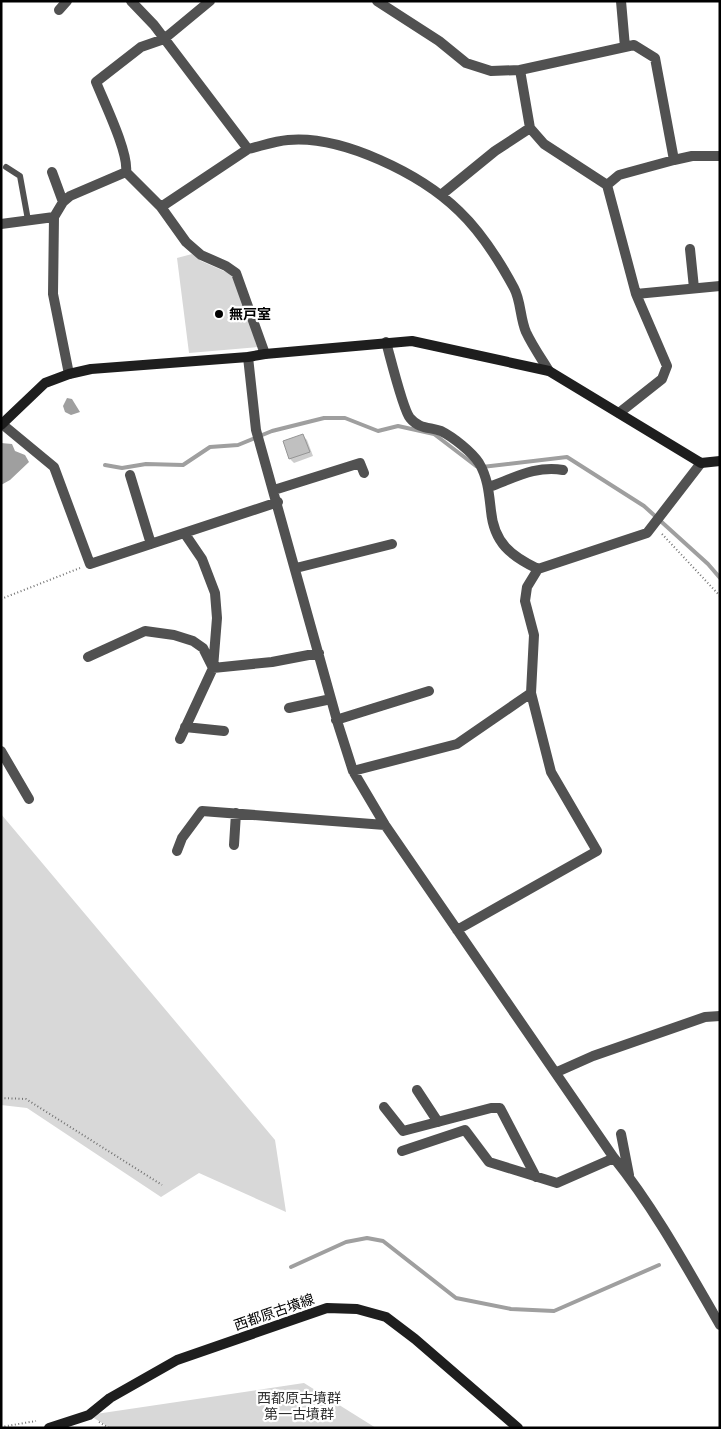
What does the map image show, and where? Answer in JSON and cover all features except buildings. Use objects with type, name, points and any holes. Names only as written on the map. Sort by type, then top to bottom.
[{"type":"street","points":[[59,10],[67,1]]},
{"type":"street","points":[[130,1],[154,25],[248,150]]},
{"type":"street","points":[[126,172],[127,165],[117,134],[96,82],[141,47],[164,39],[210,1]]},
{"type":"street","points":[[377,1],[439,41],[466,63],[491,71],[520,70],[634,45],[654,58],[674,160]]},
{"type":"street","points":[[621,1],[625,47]]},
{"type":"street","points":[[520,70],[530,128],[544,144],[607,185],[636,294],[667,366],[662,379],[619,413]]},
{"type":"street","points":[[441,195],[494,150],[530,128]]},
{"type":"street","points":[[161,207],[248,150],[288,140],[318,141],[357,151],[405,174],[441,195],[475,229],[515,290],[526,331],[549,371]]},
{"type":"street","points":[[607,185],[619,175],[674,160],[692,156],[720,156]]},
{"type":"street","points":[[52,172],[63,202]]},
{"type":"street","points":[[69,374],[53,294],[54,217],[63,202],[70,196],[126,172]]},
{"type":"street","points":[[126,172],[161,207],[186,242],[201,255],[226,266],[236,273],[265,354]]},
{"type":"street","points":[[1,224],[54,217]]},
{"type":"street","points":[[690,250],[694,288]]},
{"type":"street","points":[[636,294],[720,286]]},
{"type":"street","points":[[278,502],[90,564],[54,467],[2,425],[45,383],[91,368],[248,357],[386,342],[412,341],[549,371],[701,463],[720,461]]},
{"type":"street","points":[[386,342],[409,418],[426,429],[440,431],[449,436],[478,461],[489,487],[491,514],[502,545],[517,559],[538,569]]},
{"type":"street","points":[[248,357],[259,442],[278,502],[336,720],[353,771],[385,825],[557,1072],[614,1158],[629,1176],[682,1259],[720,1325]]},
{"type":"street","points":[[274,490],[360,463],[364,472]]},
{"type":"street","points":[[458,930],[597,851],[551,772],[531,693],[534,636],[525,601],[527,588],[538,569],[647,533],[701,463]]},
{"type":"street","points":[[489,487],[538,468],[549,467],[564,470]]},
{"type":"street","points":[[130,475],[151,544]]},
{"type":"street","points":[[180,739],[213,668],[217,618],[215,592],[202,559],[185,534]]},
{"type":"street","points":[[296,568],[392,544]]},
{"type":"street","points":[[88,657],[145,631],[174,635],[193,642],[203,648],[213,668]]},
{"type":"street","points":[[213,668],[272,662],[319,653]]},
{"type":"street","points":[[336,720],[428,691]]},
{"type":"street","points":[[353,771],[457,744],[531,693]]},
{"type":"street","points":[[289,708],[331,699]]},
{"type":"street","points":[[185,728],[224,730]]},
{"type":"street","points":[[1,751],[29,799]]},
{"type":"street","points":[[178,851],[182,838],[202,811],[385,825]]},
{"type":"street","points":[[234,845],[236,813]]},
{"type":"street","points":[[557,1072],[593,1056],[705,1017],[720,1016]]},
{"type":"street","points":[[417,1090],[438,1122]]},
{"type":"street","points":[[384,1107],[403,1131],[490,1108],[500,1108],[536,1177]]},
{"type":"street","points":[[402,1151],[465,1130],[489,1162],[557,1184],[614,1158]]},
{"type":"street","points":[[621,1134],[629,1176]]},
{"type":"street","name":"西都原古墳線","points":[[49,1428],[89,1415],[110,1398],[177,1360],[327,1308],[358,1309],[386,1317],[415,1339],[518,1428]]},
{"type":"lane","points":[[6,167],[20,176],[28,220]]},
{"type":"path","points":[[657,520],[720,596]]},
{"type":"path","points":[[1,599],[90,564]]},
{"type":"path","points":[[1,1098],[26,1099],[162,1186]]},
{"type":"path","points":[[1,1427],[36,1422]]},
{"type":"green space","points":[[192,254],[201,261],[233,275],[258,347],[189,353],[177,258]]},
{"type":"green space","points":[[1,814],[275,1140],[286,1212],[199,1173],[161,1197],[27,1108],[1,1105]]},
{"type":"green space","name":"西都原古墳群 第一古墳群","points":[[304,1383],[376,1428],[110,1428],[89,1415]]},
{"type":"shaded area","points":[[67,398],[72,399],[80,412],[71,415],[65,412],[63,406]]},
{"type":"shaded area","points":[[1,443],[12,444],[15,451],[25,455],[29,462],[10,480],[1,485]]},
{"type":"waterway","points":[[105,465],[122,468],[146,464],[183,465],[210,447],[238,445],[272,431],[324,418],[345,418],[378,431],[398,426],[434,434],[476,466]]},
{"type":"waterway","points":[[482,467],[567,457],[644,506],[708,564],[720,578]]},
{"type":"waterway","points":[[291,1267],[346,1242],[367,1238],[383,1241],[456,1298],[511,1309],[554,1311],[659,1265]]},
{"type":"place","name":"無戸室","points":[[219,314]]}]
